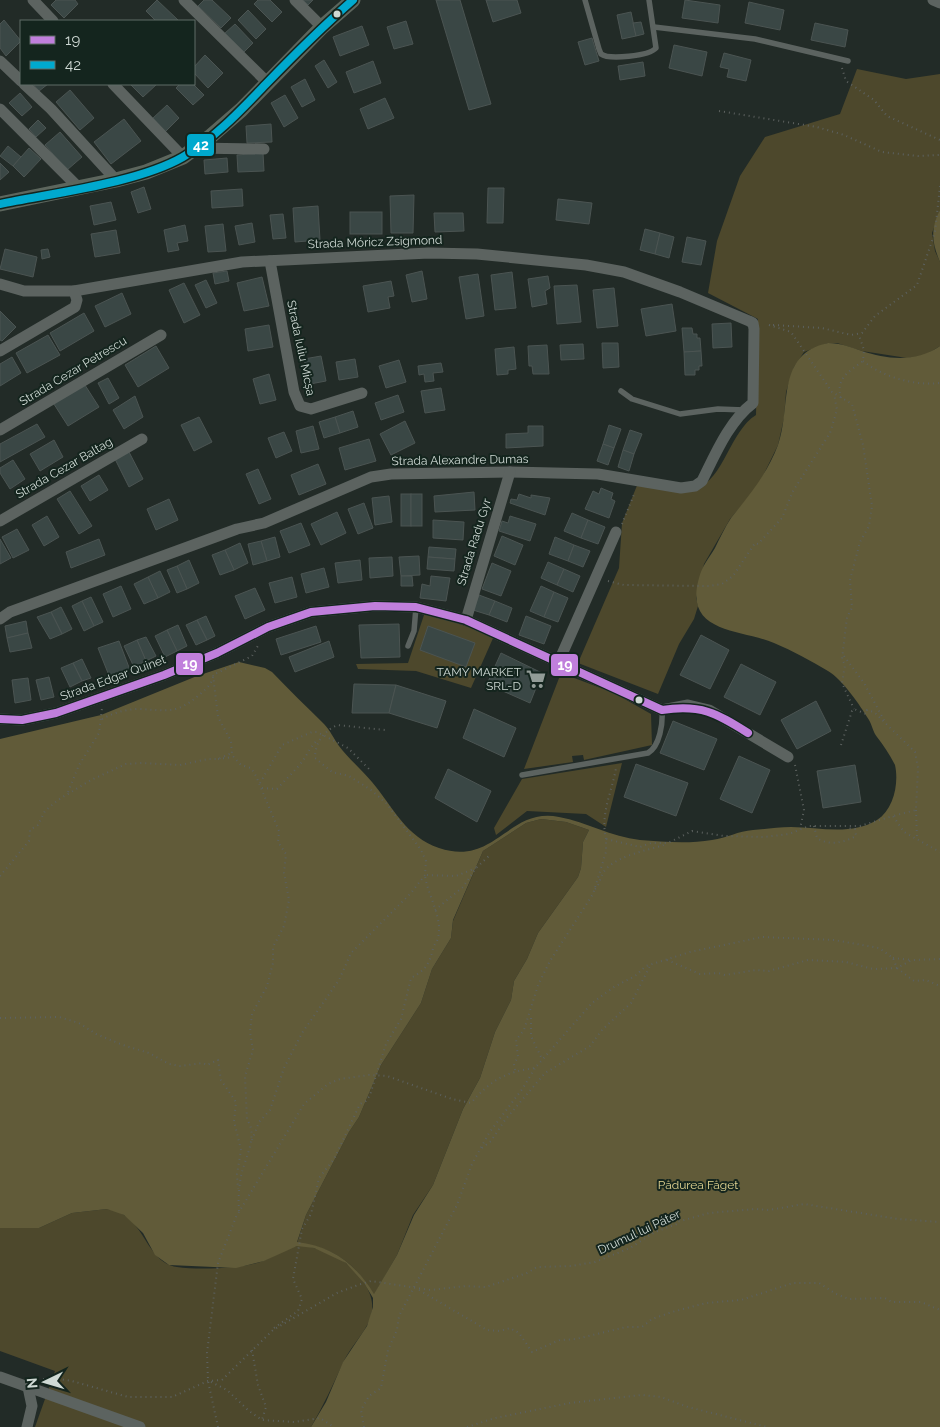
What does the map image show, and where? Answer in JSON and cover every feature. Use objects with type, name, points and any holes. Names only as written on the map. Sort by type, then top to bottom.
[{"type":"street","points":[[33,0],[52,20]]},
{"type":"street","points":[[184,0],[268,83]]},
{"type":"street","points":[[295,0],[322,27]]},
{"type":"street","points":[[0,204],[146,172],[189,153],[241,110],[322,27],[353,0]]},
{"type":"street","points":[[933,0],[940,2]]},
{"type":"street","points":[[0,61],[20,80]]},
{"type":"street","points":[[25,85],[51,109],[116,180]]},
{"type":"street","points":[[114,85],[189,153],[264,149]]},
{"type":"street","points":[[0,109],[79,188]]},
{"type":"street","name":"Strada Móricz Zsigmond","points":[[0,284],[24,291],[74,291],[242,262],[438,253],[486,255],[586,265],[624,272],[680,292],[749,322]]},
{"type":"street","name":"Strada Iuliu Micșa","points":[[270,261],[294,392],[300,406],[311,409],[362,393]]},
{"type":"street","points":[[0,352],[75,307],[77,300],[74,291]]},
{"type":"street","name":"Strada Alexandre Dumas","points":[[0,619],[10,612],[236,529],[264,523],[371,477],[392,474],[510,472],[598,474],[681,488],[695,486],[702,481],[728,434],[744,410],[753,403],[749,322]]},
{"type":"street","name":"Strada Cezar Petrescu","points":[[0,430],[161,335]]},
{"type":"street","name":"Strada Cezar Baltag","points":[[0,521],[142,439]]},
{"type":"street","name":"Strada Radu Gyr","points":[[466,620],[510,472]]},
{"type":"street","points":[[559,661],[616,532]]},
{"type":"street","name":"Strada Edgar Quinet","points":[[0,718],[37,718],[101,698],[217,654],[260,632],[311,612],[348,607],[416,607],[466,620],[559,661],[662,710]]},
{"type":"street","points":[[662,710],[688,705],[709,710],[792,761]]},
{"type":"street","points":[[0,1377],[140,1427]]},
{"type":"street","points":[[27,1427],[32,1406],[32,1388]]},
{"type":"lane","points":[[585,0],[599,49],[605,56],[650,53],[656,48],[649,0]]},
{"type":"lane","points":[[654,27],[755,39],[848,61]]},
{"type":"lane","points":[[621,391],[632,399],[680,414],[718,409],[744,410]]},
{"type":"lane","points":[[408,646],[414,631],[416,607]]},
{"type":"lane","points":[[522,775],[617,759],[652,750],[662,724],[662,710]]},
{"type":"path","points":[[841,59],[846,81],[874,100],[888,116],[940,140]]},
{"type":"path","points":[[719,112],[817,127],[844,135],[882,152],[918,156],[940,155]]},
{"type":"path","points":[[859,336],[875,316],[917,285],[934,232],[940,186]]},
{"type":"path","points":[[749,322],[822,328],[859,336]]},
{"type":"path","points":[[769,325],[791,332],[834,394],[852,404],[862,446],[872,506],[869,526],[860,542],[850,580],[852,608],[847,616],[843,655],[845,665],[842,683],[854,709],[866,714],[867,710],[874,712],[915,752],[918,768],[917,839]]},
{"type":"path","points":[[859,336],[864,350],[863,361]]},
{"type":"path","points":[[863,361],[885,375],[919,382],[940,383]]},
{"type":"path","points":[[841,398],[840,382],[846,371],[863,361]]},
{"type":"path","points":[[597,576],[619,585],[629,586],[719,585],[733,576],[755,544],[758,544],[782,518],[793,491],[830,433],[836,410],[834,394]]},
{"type":"path","points":[[616,532],[623,524],[636,495],[633,480]]},
{"type":"path","points":[[214,675],[228,670],[252,656],[259,646],[260,632]]},
{"type":"path","points":[[843,655],[864,683],[886,724]]},
{"type":"path","points":[[102,719],[117,712],[139,709],[159,712],[182,708],[204,691],[214,675]]},
{"type":"path","points":[[214,675],[218,716],[231,741],[234,757],[241,765],[251,768],[260,783],[263,798],[279,832],[278,842],[286,854],[284,873],[289,900],[284,926],[274,947],[273,962],[267,986],[252,1014],[250,1032],[253,1050],[244,1076],[247,1120],[250,1123],[251,1142]]},
{"type":"path","points":[[66,794],[79,765],[99,733],[102,719],[101,698]]},
{"type":"path","points":[[841,745],[854,709]]},
{"type":"path","points":[[262,788],[277,790],[282,781],[291,777],[295,768],[319,740],[338,725],[385,730]]},
{"type":"path","points":[[260,783],[282,745],[312,732],[317,732],[348,748],[369,766],[370,770]]},
{"type":"path","points":[[272,1330],[298,1311],[302,1299],[293,1279],[302,1229],[311,1214],[319,1178],[334,1158],[351,1119],[360,1104],[366,1101],[377,1075],[386,1044],[401,1019],[411,978],[426,969],[437,940],[436,910],[429,894],[425,875],[426,861],[422,850],[387,804],[371,790],[349,776],[332,772],[315,758],[315,748],[319,740]]},
{"type":"path","points":[[218,759],[232,752]]},
{"type":"path","points":[[0,876],[29,841],[30,830],[38,825],[45,811],[66,794],[126,764],[180,765],[208,759],[234,757]]},
{"type":"path","points":[[515,1070],[514,1064],[518,1057],[516,1040],[524,1030],[530,1016],[538,984],[550,961],[578,920],[595,889],[606,852],[606,839],[603,829],[617,759]]},
{"type":"path","points":[[792,761],[804,810],[800,829]]},
{"type":"path","points":[[595,889],[599,885],[603,872],[609,865],[626,856],[668,843],[692,831],[724,836],[764,837],[789,834],[814,826],[860,826],[916,810]]},
{"type":"path","points":[[893,816],[904,832],[940,852]]},
{"type":"path","points":[[814,826],[817,838],[829,844],[856,836],[855,830],[844,827]]},
{"type":"path","points":[[606,839],[640,847],[651,843],[668,843]]},
{"type":"path","points":[[436,910],[463,887],[476,868],[490,855]]},
{"type":"path","points":[[425,875],[456,876],[476,868]]},
{"type":"path","points":[[239,1193],[242,1170],[251,1142],[259,1122],[270,1110],[284,1068],[302,1033],[339,980],[351,953],[411,893],[425,875]]},
{"type":"path","points":[[364,1427],[361,1410],[369,1396],[381,1388],[390,1342],[397,1330],[399,1316],[457,1205],[472,1164],[535,1068],[592,1003],[651,964],[690,952],[762,937],[834,940],[879,948],[893,958],[912,960],[940,959]]},
{"type":"path","points":[[893,958],[897,968],[914,980],[926,980],[940,986]]},
{"type":"path","points":[[666,959],[700,974],[736,975],[756,970],[770,971],[808,960],[846,962],[873,969],[897,968],[912,960]]},
{"type":"path","points":[[480,1150],[491,1141],[505,1120],[545,1073],[590,1046],[602,1030],[631,1003],[651,964]]},
{"type":"path","points":[[530,1016],[532,1036],[542,1060]]},
{"type":"path","points":[[0,1018],[59,1017],[79,1023],[123,1045],[149,1053],[169,1064],[180,1066],[203,1063],[206,1065],[218,1060],[221,1080],[236,1102],[234,1121],[241,1150],[237,1174],[239,1213]]},
{"type":"path","points":[[218,1427],[208,1382],[207,1353],[213,1292],[218,1264],[239,1213],[304,1104],[328,1084],[340,1079],[377,1075],[387,1076],[452,1099],[471,1103],[488,1084],[515,1070],[535,1068]]},
{"type":"path","name":"Drumul lui Páter","points":[[32,1388],[44,1378],[53,1378],[99,1388],[128,1397],[155,1399],[172,1397],[208,1382],[222,1380],[272,1330],[337,1293],[369,1282],[430,1290],[466,1286],[486,1287],[527,1273],[537,1267],[571,1266],[595,1262],[630,1248],[655,1232],[677,1224],[677,1222],[710,1213],[756,1209],[769,1210],[804,1204],[898,1219],[940,1222]]},
{"type":"path","points":[[414,1287],[487,1330],[500,1331],[510,1328],[519,1332],[532,1352],[560,1340],[576,1339],[626,1327],[642,1327],[652,1319],[672,1312],[706,1303],[741,1300],[793,1283],[819,1283],[836,1294],[850,1299],[885,1298],[892,1302],[921,1302],[940,1310]]},
{"type":"path","points":[[252,1350],[258,1384],[266,1407],[262,1420]]},
{"type":"path","points":[[208,1382],[227,1390],[249,1411],[262,1420],[294,1422],[320,1418],[334,1427]]},
{"type":"path","points":[[467,1427],[495,1418],[570,1403],[641,1395],[661,1397],[688,1407],[768,1427]]},
{"type":"shaded area","points":[[857,69],[906,79],[940,74],[940,210],[932,233],[935,251],[940,262],[940,346],[924,356],[907,358],[862,351],[837,343],[828,343],[804,352],[794,367],[786,392],[784,418],[778,445],[758,486],[730,519],[704,564],[696,598],[698,606],[694,619],[679,644],[658,694],[578,663],[619,568],[622,523],[638,483],[692,490],[706,484],[714,475],[747,422],[756,415],[758,319],[708,293],[717,241],[740,176],[765,137],[840,114]]},
{"type":"shaded area","points":[[425,612],[494,636],[471,688],[416,671],[358,669],[356,664],[408,663]]},
{"type":"shaded area","points":[[561,673],[614,693],[651,714],[652,745],[584,760],[583,755],[572,756],[573,762],[524,769]]},
{"type":"shaded area","points":[[622,763],[606,827],[586,814],[527,811],[496,835],[494,828],[522,779]]},
{"type":"shaded area","points":[[541,819],[566,822],[589,830],[583,842],[581,868],[578,877],[538,933],[527,959],[514,981],[511,1000],[495,1032],[480,1078],[463,1109],[433,1185],[413,1215],[397,1255],[374,1295],[359,1274],[342,1258],[322,1248],[297,1243],[306,1215],[349,1132],[359,1117],[381,1065],[421,1003],[432,969],[451,938],[453,921],[483,851],[526,823]]},
{"type":"shaded area","points":[[107,1209],[120,1213],[130,1219],[158,1257],[166,1263],[177,1267],[208,1269],[244,1266],[263,1261],[293,1247],[303,1246],[315,1248],[333,1255],[356,1272],[362,1279],[371,1298],[372,1308],[370,1317],[348,1353],[311,1427],[35,1427],[55,1371],[0,1351],[0,1228],[39,1228],[72,1213]]},
{"type":"green space","points":[[940,210],[940,262],[935,249],[933,230]]},
{"type":"green space","name":"Pădurea Făget","points":[[833,343],[872,354],[902,358],[922,355],[940,346],[940,1427],[311,1427],[326,1402],[343,1362],[367,1326],[373,1307],[373,1298],[364,1283],[346,1263],[314,1248],[297,1246],[264,1261],[236,1268],[169,1265],[155,1255],[143,1233],[124,1215],[107,1209],[72,1213],[39,1228],[0,1228],[0,739],[101,715],[197,676],[239,662],[265,668],[272,672],[326,726],[339,746],[372,782],[409,829],[418,837],[439,848],[458,852],[474,850],[488,844],[513,827],[541,816],[569,819],[609,833],[640,840],[685,842],[712,840],[737,833],[776,828],[791,827],[835,830],[857,828],[877,820],[883,815],[891,803],[896,787],[895,765],[865,714],[845,686],[828,671],[788,649],[761,638],[718,626],[707,619],[699,610],[696,596],[700,574],[704,566],[729,521],[758,483],[774,455],[782,430],[788,384],[800,358],[811,349]],"holes":[[[541,819],[566,822],[589,830],[583,842],[581,868],[578,877],[538,933],[527,959],[514,981],[511,1000],[495,1032],[480,1078],[463,1109],[433,1185],[414,1215],[397,1255],[374,1294],[367,1283],[342,1258],[310,1244],[297,1242],[306,1215],[349,1132],[359,1117],[381,1065],[421,1003],[432,969],[451,938],[453,920],[483,851],[526,823]]]},
{"type":"building","points":[[56,0],[75,0],[78,4],[64,18],[51,5]]},
{"type":"building","points":[[157,0],[178,20],[155,20],[146,11]]},
{"type":"building","points":[[204,0],[212,0],[231,18],[221,28],[198,6]]},
{"type":"building","points":[[258,0],[270,0],[282,12],[272,22],[254,4]]},
{"type":"building","points":[[303,0],[313,0],[308,5]]},
{"type":"building","points":[[436,0],[460,0],[491,104],[469,110]]},
{"type":"building","points":[[486,0],[517,0],[521,13],[493,22]]},
{"type":"building","points":[[685,0],[720,5],[718,23],[682,18]]},
{"type":"building","points":[[749,2],[784,10],[780,30],[745,23]]},
{"type":"building","points":[[248,10],[266,29],[256,39],[238,20]]},
{"type":"building","points":[[631,12],[636,36],[622,39],[617,15]]},
{"type":"building","points":[[4,20],[20,40],[6,56],[0,48],[0,24]]},
{"type":"building","points":[[406,21],[413,44],[394,49],[387,27]]},
{"type":"building","points":[[641,22],[644,34],[636,36],[633,23]]},
{"type":"building","points":[[815,23],[848,30],[845,47],[811,40]]},
{"type":"building","points":[[235,24],[253,43],[243,53],[224,34]]},
{"type":"building","points":[[362,26],[369,45],[340,56],[333,37]]},
{"type":"building","points":[[592,38],[599,61],[585,65],[578,42]]},
{"type":"building","points":[[674,45],[707,52],[702,76],[669,68]]},
{"type":"building","points":[[724,53],[751,60],[746,81],[727,77],[729,69],[720,67]]},
{"type":"building","points":[[205,55],[223,73],[208,88],[195,74],[195,66]]},
{"type":"building","points":[[324,60],[337,82],[328,88],[315,66]]},
{"type":"building","points":[[373,61],[381,83],[354,93],[346,72]]},
{"type":"building","points":[[643,62],[645,76],[620,80],[618,66]]},
{"type":"building","points":[[305,79],[315,100],[302,107],[291,87]]},
{"type":"building","points":[[34,85],[47,85],[39,91]]},
{"type":"building","points":[[131,85],[156,85],[143,97]]},
{"type":"building","points":[[179,85],[194,85],[204,95],[193,105],[176,88]]},
{"type":"building","points":[[70,90],[94,118],[80,130],[56,102]]},
{"type":"building","points":[[20,93],[32,107],[22,116],[9,103]]},
{"type":"building","points":[[285,95],[298,118],[284,127],[271,103]]},
{"type":"building","points":[[385,98],[394,118],[368,129],[360,109]]},
{"type":"building","points":[[167,105],[179,118],[165,132],[152,119]]},
{"type":"building","points":[[124,119],[141,141],[111,164],[94,142]]},
{"type":"building","points":[[38,120],[46,128],[36,137],[29,129]]},
{"type":"building","points":[[271,124],[272,142],[247,143],[246,126]]},
{"type":"building","points":[[60,132],[82,157],[67,170],[45,145]]},
{"type":"building","points":[[8,146],[21,157],[13,166],[0,156]]},
{"type":"building","points":[[29,148],[41,159],[24,177],[13,166]]},
{"type":"building","points":[[263,153],[264,171],[238,172],[237,155]]},
{"type":"building","points":[[227,158],[228,172],[205,174],[204,160]]},
{"type":"building","points":[[0,163],[9,172],[0,180]]},
{"type":"building","points":[[144,187],[151,209],[138,213],[131,192]]},
{"type":"building","points":[[488,188],[504,188],[503,223],[487,223]]},
{"type":"building","points":[[242,189],[243,206],[212,208],[211,191]]},
{"type":"building","points":[[414,195],[413,233],[391,233],[390,196]]},
{"type":"building","points":[[558,199],[592,203],[589,224],[556,220]]},
{"type":"building","points":[[111,202],[116,220],[94,225],[90,206]]},
{"type":"building","points":[[318,206],[320,240],[295,242],[293,208]]},
{"type":"building","points":[[350,212],[382,212],[382,234],[350,234]]},
{"type":"building","points":[[434,213],[463,213],[464,231],[435,232]]},
{"type":"building","points":[[283,214],[286,238],[273,239],[270,215]]},
{"type":"building","points":[[252,223],[255,242],[239,245],[235,226]]},
{"type":"building","points":[[223,224],[226,251],[208,252],[205,226]]},
{"type":"building","points":[[185,225],[188,241],[177,243],[179,250],[168,252],[164,230]]},
{"type":"building","points":[[645,229],[660,233],[655,254],[640,250]]},
{"type":"building","points":[[116,230],[120,253],[95,257],[91,234]]},
{"type":"building","points":[[660,233],[674,237],[669,258],[655,254]]},
{"type":"building","points":[[687,237],[706,241],[701,265],[682,262]]},
{"type":"building","points":[[5,249],[37,257],[33,277],[0,269]]},
{"type":"building","points":[[48,249],[50,257],[42,259],[41,250]]},
{"type":"building","points":[[227,271],[229,281],[215,284],[213,273]]},
{"type":"building","points":[[422,271],[427,299],[412,302],[406,275]]},
{"type":"building","points":[[512,272],[516,308],[495,310],[491,275]]},
{"type":"building","points":[[478,274],[484,316],[466,319],[459,277]]},
{"type":"building","points":[[548,276],[550,288],[545,291],[547,304],[532,307],[528,279]]},
{"type":"building","points":[[262,277],[269,306],[244,311],[237,283]]},
{"type":"building","points":[[206,280],[217,303],[206,308],[195,285]]},
{"type":"building","points":[[391,281],[394,296],[388,297],[390,308],[368,312],[363,286]]},
{"type":"building","points":[[184,283],[200,315],[184,323],[169,290]]},
{"type":"building","points":[[577,285],[581,322],[557,324],[554,286]]},
{"type":"building","points":[[614,288],[618,326],[597,328],[593,290]]},
{"type":"building","points":[[122,293],[131,314],[105,327],[95,306]]},
{"type":"building","points":[[672,304],[676,331],[646,336],[641,309]]},
{"type":"building","points":[[0,311],[16,327],[2,341],[0,340]]},
{"type":"building","points":[[84,313],[94,331],[60,351],[50,333]]},
{"type":"building","points":[[731,323],[732,347],[713,348],[712,324]]},
{"type":"building","points":[[269,325],[273,347],[248,351],[245,329]]},
{"type":"building","points":[[682,328],[692,328],[693,334],[697,334],[697,338],[700,338],[701,351],[684,352]]},
{"type":"building","points":[[48,335],[60,355],[27,373],[16,353]]},
{"type":"building","points":[[602,343],[618,343],[619,367],[603,368]]},
{"type":"building","points":[[583,344],[584,359],[561,360],[560,345]]},
{"type":"building","points":[[547,345],[549,374],[533,374],[532,366],[529,366],[528,346]]},
{"type":"building","points":[[156,346],[169,368],[138,387],[125,365]]},
{"type":"building","points":[[514,347],[516,369],[508,370],[508,374],[497,375],[495,349]]},
{"type":"building","points":[[701,351],[702,366],[699,366],[699,370],[695,370],[695,375],[685,375],[684,352]]},
{"type":"building","points":[[321,356],[326,381],[310,384],[304,359]]},
{"type":"building","points":[[12,357],[21,373],[0,386],[0,364]]},
{"type":"building","points":[[355,359],[358,377],[339,380],[336,362]]},
{"type":"building","points":[[399,360],[406,382],[386,388],[379,366]]},
{"type":"building","points":[[441,363],[443,372],[433,373],[434,381],[425,382],[424,374],[419,375],[418,366]]},
{"type":"building","points":[[269,374],[276,400],[260,404],[253,379]]},
{"type":"building","points":[[108,378],[119,398],[109,404],[98,383]]},
{"type":"building","points":[[83,382],[99,407],[68,426],[52,401]]},
{"type":"building","points":[[441,388],[445,410],[425,413],[421,391]]},
{"type":"building","points":[[398,395],[404,412],[381,420],[375,403]]},
{"type":"building","points":[[135,396],[143,417],[124,429],[113,410]]},
{"type":"building","points":[[353,411],[358,427],[340,433],[335,417]]},
{"type":"building","points":[[199,417],[212,442],[194,451],[181,425]]},
{"type":"building","points":[[335,417],[340,433],[324,438],[319,422]]},
{"type":"building","points":[[405,421],[415,443],[391,455],[380,434]]},
{"type":"building","points":[[37,424],[45,437],[0,462],[0,444]]},
{"type":"building","points":[[609,425],[621,429],[614,448],[603,444]]},
{"type":"building","points":[[313,426],[319,449],[301,453],[296,431]]},
{"type":"building","points":[[528,426],[543,426],[543,446],[506,448],[506,434],[528,433]]},
{"type":"building","points":[[630,430],[642,434],[634,454],[623,450]]},
{"type":"building","points":[[284,432],[292,451],[276,458],[268,438]]},
{"type":"building","points":[[369,439],[376,461],[345,470],[339,448]]},
{"type":"building","points":[[54,440],[63,457],[40,471],[30,454]]},
{"type":"building","points":[[603,444],[614,448],[608,465],[597,461]]},
{"type":"building","points":[[623,450],[634,454],[629,471],[618,467]]},
{"type":"building","points":[[129,452],[143,479],[129,487],[115,459]]},
{"type":"building","points":[[13,460],[25,479],[10,489],[0,473],[0,468]]},
{"type":"building","points":[[318,464],[326,484],[299,495],[291,475]]},
{"type":"building","points":[[258,469],[271,499],[259,504],[246,474]]},
{"type":"building","points":[[99,475],[108,490],[90,501],[81,486]]},
{"type":"building","points":[[601,488],[613,493],[611,499],[615,501],[609,518],[585,509],[593,491],[599,494]]},
{"type":"building","points":[[70,491],[92,526],[79,534],[57,499]]},
{"type":"building","points":[[474,492],[475,510],[435,512],[434,496]]},
{"type":"building","points":[[401,494],[411,494],[411,526],[401,526]]},
{"type":"building","points":[[411,494],[422,494],[422,526],[411,526]]},
{"type":"building","points":[[519,494],[531,498],[531,495],[550,498],[545,515],[510,503],[511,499],[517,500]]},
{"type":"building","points":[[389,496],[392,522],[375,525],[372,498]]},
{"type":"building","points":[[169,499],[178,520],[156,530],[147,509]]},
{"type":"building","points":[[364,503],[373,528],[358,534],[348,509]]},
{"type":"building","points":[[337,512],[346,533],[321,545],[311,524]]},
{"type":"building","points":[[572,513],[588,520],[581,538],[564,531]]},
{"type":"building","points":[[47,516],[59,537],[44,546],[32,525]]},
{"type":"building","points":[[510,516],[536,524],[530,541],[499,531],[502,521],[508,523]]},
{"type":"building","points":[[433,520],[464,522],[463,540],[433,538]]},
{"type":"building","points":[[588,520],[605,527],[598,544],[581,538]]},
{"type":"building","points":[[301,523],[310,545],[289,553],[280,531]]},
{"type":"building","points":[[17,529],[29,550],[13,558],[2,537]]},
{"type":"building","points":[[502,536],[523,545],[515,565],[494,556]]},
{"type":"building","points":[[275,537],[280,557],[267,561],[261,541]]},
{"type":"building","points":[[555,537],[574,545],[568,561],[549,554]]},
{"type":"building","points":[[0,539],[11,558],[0,564]]},
{"type":"building","points":[[99,539],[105,555],[71,568],[66,552]]},
{"type":"building","points":[[261,541],[267,561],[253,565],[248,544]]},
{"type":"building","points":[[240,543],[248,563],[234,570],[225,550]]},
{"type":"building","points":[[574,545],[590,551],[583,567],[568,561]]},
{"type":"building","points":[[429,547],[456,549],[455,559],[428,557]]},
{"type":"building","points":[[225,550],[234,570],[220,575],[212,555]]},
{"type":"building","points":[[419,556],[420,575],[401,576],[399,557]]},
{"type":"building","points":[[392,557],[393,576],[370,578],[369,558]]},
{"type":"building","points":[[428,557],[455,559],[454,571],[427,569]]},
{"type":"building","points":[[189,560],[199,583],[187,589],[177,566]]},
{"type":"building","points":[[360,560],[362,580],[338,583],[335,563]]},
{"type":"building","points":[[548,562],[564,569],[557,585],[541,578]]},
{"type":"building","points":[[492,563],[511,571],[501,596],[482,589]]},
{"type":"building","points":[[177,566],[187,589],[177,593],[167,570]]},
{"type":"building","points":[[324,568],[329,587],[306,593],[301,574]]},
{"type":"building","points":[[564,569],[580,576],[573,592],[557,585]]},
{"type":"building","points":[[160,571],[170,592],[158,598],[148,577]]},
{"type":"building","points":[[401,576],[412,576],[413,586],[401,586]]},
{"type":"building","points":[[431,576],[450,578],[446,601],[420,598],[422,584],[430,586]]},
{"type":"building","points":[[148,577],[158,598],[144,604],[134,584]]},
{"type":"building","points":[[292,577],[297,597],[275,603],[269,583]]},
{"type":"building","points":[[121,586],[131,609],[113,617],[103,594]]},
{"type":"building","points":[[541,586],[554,592],[544,617],[530,611]]},
{"type":"building","points":[[255,588],[265,610],[245,619],[235,596]]},
{"type":"building","points":[[554,592],[568,598],[558,622],[544,617]]},
{"type":"building","points":[[479,595],[495,601],[489,615],[473,610]]},
{"type":"building","points":[[91,597],[103,622],[94,626],[82,601]]},
{"type":"building","points":[[82,601],[94,626],[84,631],[72,606]]},
{"type":"building","points":[[495,601],[512,608],[507,622],[489,615]]},
{"type":"building","points":[[61,607],[72,629],[62,634],[51,612]]},
{"type":"building","points":[[51,612],[62,634],[50,639],[37,617]]},
{"type":"building","points":[[206,616],[215,636],[207,640],[197,620]]},
{"type":"building","points":[[526,616],[551,626],[544,644],[519,635]]},
{"type":"building","points":[[197,620],[207,640],[196,645],[186,625]]},
{"type":"building","points":[[26,621],[28,633],[7,638],[5,626]]},
{"type":"building","points":[[399,624],[400,657],[361,658],[359,625]]},
{"type":"building","points":[[178,625],[187,646],[177,651],[167,630]]},
{"type":"building","points":[[316,626],[321,642],[281,655],[276,639]]},
{"type":"building","points":[[428,626],[475,643],[466,667],[420,650]]},
{"type":"building","points":[[167,630],[177,651],[165,657],[155,636]]},
{"type":"building","points":[[28,633],[32,648],[10,652],[7,638]]},
{"type":"building","points":[[701,635],[729,650],[710,689],[680,675]]},
{"type":"building","points":[[146,637],[156,656],[146,661],[137,640]]},
{"type":"building","points":[[137,640],[146,661],[134,667],[124,646]]},
{"type":"building","points":[[119,641],[130,670],[110,678],[98,648]]},
{"type":"building","points":[[329,641],[334,657],[295,672],[289,657]]},
{"type":"building","points":[[501,653],[542,673],[530,703],[487,684]]},
{"type":"building","points":[[82,659],[91,678],[82,681],[73,663]]},
{"type":"building","points":[[73,663],[82,681],[70,687],[61,668]]},
{"type":"building","points":[[741,664],[776,682],[760,715],[724,697]]},
{"type":"building","points":[[49,677],[54,697],[41,700],[36,680]]},
{"type":"building","points":[[28,678],[31,700],[15,703],[12,680]]},
{"type":"building","points":[[354,684],[396,685],[389,713],[352,713]]},
{"type":"building","points":[[396,685],[446,701],[437,728],[389,713]]},
{"type":"building","points":[[816,701],[831,731],[797,749],[781,720]]},
{"type":"building","points":[[474,709],[516,728],[504,757],[463,738]]},
{"type":"building","points":[[673,721],[717,739],[704,770],[660,753]]},
{"type":"building","points":[[739,756],[770,770],[752,813],[720,799]]},
{"type":"building","points":[[636,764],[688,783],[676,816],[624,797]]},
{"type":"building","points":[[855,765],[861,802],[823,808],[817,771]]},
{"type":"building","points":[[448,769],[491,791],[477,822],[435,798]]},
{"type":"transit line","name":"42","points":[[0,204],[95,186],[143,174],[183,157],[206,142],[227,124],[308,41],[353,0]]},
{"type":"transit line","name":"19","points":[[0,719],[22,720],[56,713],[164,675],[217,653],[268,627],[311,612],[375,606],[416,607],[466,620],[662,710],[676,708],[698,709],[717,715],[748,733]]},
{"type":"place","name":"TAMY MARKET SRL-D","points":[[536,679]]}]
